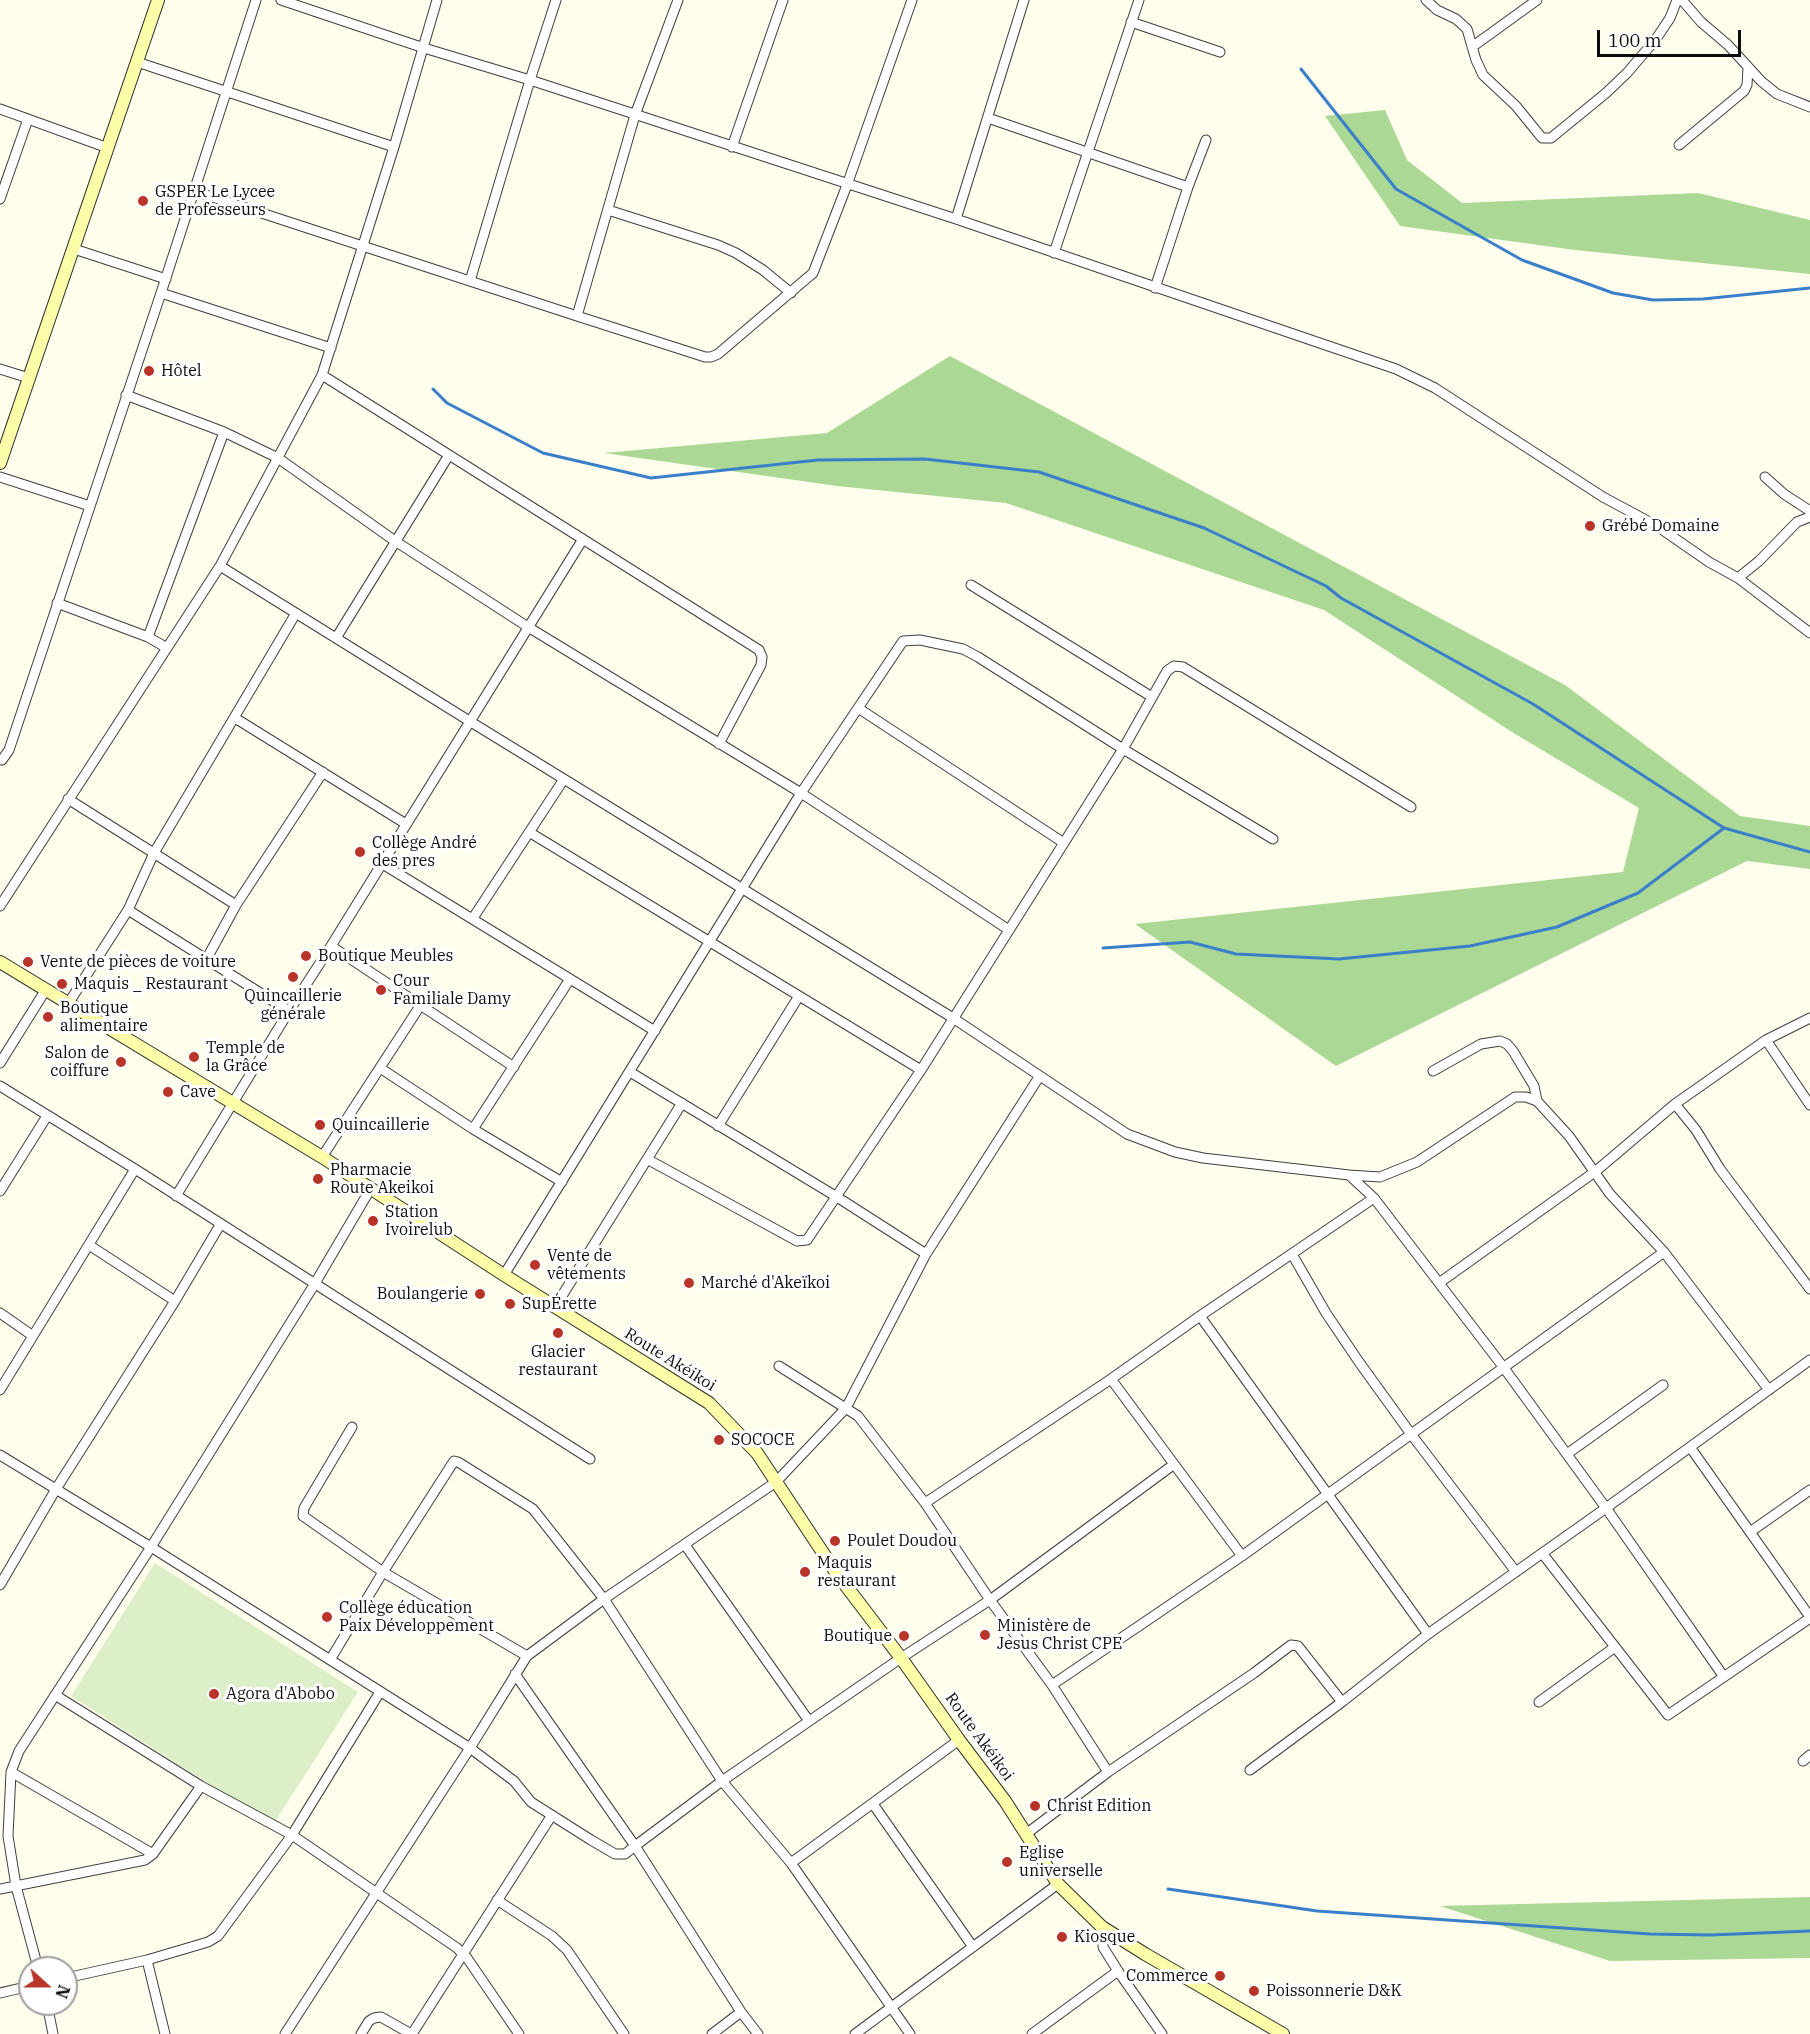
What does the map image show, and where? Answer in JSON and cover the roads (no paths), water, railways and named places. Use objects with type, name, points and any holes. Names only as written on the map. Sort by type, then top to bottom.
[{"type":"street","points":[[0,463],[158,0]]},
{"type":"street","points":[[0,760],[9,750],[256,0]]},
{"type":"street","points":[[281,0],[423,48],[530,80],[956,219],[1415,377],[1489,421],[1603,497],[1651,522],[1709,562],[1738,578],[1810,633]]},
{"type":"street","points":[[0,906],[220,566],[322,375],[364,246],[437,0]]},
{"type":"street","points":[[470,281],[556,0]]},
{"type":"street","points":[[577,316],[635,115],[678,0]]},
{"type":"street","points":[[732,147],[783,0]]},
{"type":"street","points":[[194,191],[577,316],[711,357],[718,354],[791,293],[813,273],[818,265],[912,0]]},
{"type":"street","points":[[956,219],[1024,0]]},
{"type":"street","points":[[1054,253],[1139,0]]},
{"type":"street","points":[[1425,0],[1437,10],[1456,19],[1467,29],[1483,75],[1516,106],[1542,138],[1551,138],[1627,73],[1656,39],[1670,18],[1677,0]]},
{"type":"street","points":[[1472,47],[1537,0]]},
{"type":"street","points":[[1682,0],[1701,22],[1728,45],[1748,68],[1777,94],[1810,107]]},
{"type":"street","points":[[1131,22],[1220,52]]},
{"type":"street","points":[[137,62],[394,147]]},
{"type":"street","points":[[1678,145],[1744,91],[1747,85],[1748,68]]},
{"type":"street","points":[[0,109],[108,148]]},
{"type":"street","points":[[988,118],[1188,187]]},
{"type":"street","points":[[0,199],[28,119]]},
{"type":"street","points":[[1155,288],[1206,140]]},
{"type":"street","points":[[608,210],[718,245],[736,253],[763,270],[791,293]]},
{"type":"street","points":[[74,249],[166,279]]},
{"type":"street","points":[[161,293],[331,348]]},
{"type":"street","points":[[0,369],[29,378]]},
{"type":"street","points":[[322,375],[759,650],[762,657],[761,665],[718,744]]},
{"type":"street","points":[[126,395],[224,432],[278,458],[395,541],[528,627],[801,793],[1009,930]]},
{"type":"street","points":[[148,637],[224,432]]},
{"type":"street","points":[[336,638],[449,455]]},
{"type":"street","points":[[0,477],[90,506]]},
{"type":"street","points":[[1765,477],[1784,494],[1810,511]]},
{"type":"street","points":[[1738,578],[1759,561],[1797,522],[1810,517]]},
{"type":"street","points":[[176,1196],[583,539]]},
{"type":"street","points":[[220,566],[953,1018],[1127,1134],[1175,1152],[1203,1158],[1380,1177],[1417,1162],[1515,1098],[1526,1097],[1537,1101],[1569,1136],[1596,1171],[1610,1194],[1664,1252],[1769,1390]]},
{"type":"street","points":[[971,585],[1152,697]]},
{"type":"street","points":[[57,603],[148,637],[167,648]]},
{"type":"street","points":[[68,1004],[128,910],[154,853],[296,613]]},
{"type":"street","points":[[504,1275],[801,793],[903,641],[920,640],[963,650],[978,657],[1123,749],[1273,839]]},
{"type":"street","points":[[647,1159],[797,1241],[807,1239],[921,1070],[1123,749],[1167,671],[1174,666],[1183,667],[1411,807]]},
{"type":"street","points":[[858,708],[1064,843]]},
{"type":"street","points":[[235,718],[406,824]]},
{"type":"street","points":[[206,960],[236,905],[323,772]]},
{"type":"street","points":[[473,918],[564,779]]},
{"type":"street","points":[[68,799],[236,905]]},
{"type":"street","points":[[529,832],[921,1070]]},
{"type":"street","points":[[381,863],[655,1031]]},
{"type":"street","points":[[128,910],[289,1011]]},
{"type":"street","points":[[331,946],[514,1067]]},
{"type":"street","name":"Route Akéikoi","points":[[0,962],[322,1157],[709,1404],[758,1453],[837,1574],[1005,1801],[1058,1884],[1102,1927],[1283,2034]]},
{"type":"street","points":[[473,1129],[570,979]]},
{"type":"street","points":[[0,1063],[45,991]]},
{"type":"street","points":[[718,1125],[799,996]]},
{"type":"street","points":[[322,1157],[420,1006]]},
{"type":"street","points":[[1440,1283],[1596,1171],[1676,1104],[1766,1040],[1810,1018]]},
{"type":"street","points":[[1766,1040],[1810,1105]]},
{"type":"street","points":[[1433,1071],[1481,1044],[1500,1041],[1513,1051],[1534,1086],[1537,1101]]},
{"type":"street","points":[[380,1068],[473,1129],[562,1182]]},
{"type":"street","points":[[630,1072],[837,1197],[926,1254]]},
{"type":"street","points":[[285,2034],[527,1656],[604,1599],[776,1482],[846,1408],[926,1254],[1039,1077]]},
{"type":"street","points":[[0,1086],[135,1169],[590,1460]]},
{"type":"street","points":[[555,1307],[682,1103]]},
{"type":"street","points":[[1676,1104],[1720,1169],[1810,1289]]},
{"type":"street","points":[[0,1191],[47,1116]]},
{"type":"street","points":[[0,1390],[135,1169]]},
{"type":"street","points":[[1349,1175],[1374,1198],[1504,1368],[1606,1508],[1724,1677]]},
{"type":"street","points":[[35,1956],[16,1886],[4,1806],[11,1772],[19,1751],[151,1547],[314,1285],[371,1188]]},
{"type":"street","points":[[925,1503],[1111,1379],[1374,1198]]},
{"type":"street","points":[[0,1585],[56,1489],[175,1301],[220,1225]]},
{"type":"street","points":[[89,1245],[175,1301]]},
{"type":"street","points":[[1052,1685],[1242,1556],[1664,1252]]},
{"type":"street","points":[[1292,1254],[1326,1313],[1411,1434],[1516,1572]]},
{"type":"street","points":[[0,1313],[33,1336]]},
{"type":"street","points":[[1200,1316],[1428,1634]]},
{"type":"street","points":[[1250,1770],[1342,1702],[1428,1634],[1810,1360]]},
{"type":"street","points":[[779,1366],[858,1416],[925,1503],[990,1600],[1052,1685],[1108,1772]]},
{"type":"street","points":[[1111,1379],[1242,1556]]},
{"type":"street","points":[[1567,1454],[1663,1385]]},
{"type":"street","points":[[352,1427],[302,1513],[303,1516],[383,1572],[527,1656]]},
{"type":"street","points":[[1542,1553],[1668,1715],[1810,1618],[1690,1447]]},
{"type":"street","points":[[0,1455],[151,1547],[470,1748],[514,1781],[531,1802],[615,1854],[625,1854],[722,1781],[990,1600],[1173,1465]]},
{"type":"street","points":[[330,1660],[454,1461],[533,1509],[604,1599],[722,1781],[791,1863],[910,2034]]},
{"type":"street","points":[[1750,1532],[1810,1490]]},
{"type":"street","points":[[685,1545],[809,1721]]},
{"type":"street","points":[[1026,1834],[1108,1772],[1254,1673],[1291,1645],[1298,1646],[1342,1702]]},
{"type":"street","points":[[1539,1702],[1615,1647]]},
{"type":"street","points":[[515,1674],[635,1846],[741,2012],[758,2034]]},
{"type":"street","points":[[78,1975],[147,1960],[214,1940],[292,1835],[380,1692]]},
{"type":"street","points":[[56,1695],[201,1786],[292,1835],[463,1952],[519,2034]]},
{"type":"street","points":[[791,1863],[959,1740]]},
{"type":"street","points":[[11,1772],[153,1854]]},
{"type":"street","points":[[0,1889],[140,1862],[153,1854],[201,1786]]},
{"type":"street","points":[[873,1804],[973,1947]]},
{"type":"street","points":[[360,2034],[369,2021],[381,2017],[411,2034],[552,1815]]},
{"type":"street","points":[[855,2034],[1058,1884]]},
{"type":"street","points":[[497,1900],[552,1936],[567,1950],[624,2034]]},
{"type":"street","points":[[1102,1927],[1103,1947],[1162,2034]]},
{"type":"street","points":[[147,1960],[165,2034]]},
{"type":"street","points":[[1032,2034],[1118,1971]]},
{"type":"street","points":[[0,1993],[18,1989]]},
{"type":"street","points":[[712,2034],[741,2012]]},
{"type":"street","points":[[49,2016],[53,2034]]},
{"type":"waterway","points":[[1301,69],[1396,189],[1522,260],[1613,293],[1653,300],[1703,299],[1810,288]]},
{"type":"waterway","points":[[433,389],[447,403],[543,453],[651,478],[818,460],[925,459],[1039,472],[1204,528],[1326,586],[1341,598],[1533,704],[1724,828],[1810,852]]},
{"type":"waterway","points":[[1103,948],[1190,942],[1236,954],[1339,959],[1470,946],[1557,927],[1638,893],[1724,828]]},
{"type":"waterway","points":[[1168,1889],[1317,1911],[1650,1934],[1710,1935],[1810,1931]]},
{"type":"place","name":"GSPER Le Lycee de Professeurs","points":[[143,201]]},
{"type":"place","name":"Hôtel","points":[[149,371]]},
{"type":"place","name":"Grébé Domaine","points":[[1590,526]]},
{"type":"place","name":"Collège André des pres","points":[[360,852]]},
{"type":"place","name":"Boutique Meubles","points":[[306,956]]},
{"type":"place","name":"Vente de pièces de voiture","points":[[28,962]]},
{"type":"place","name":"Quincaillerie générale","points":[[293,977]]},
{"type":"place","name":"Maquis _ Restaurant","points":[[62,984]]},
{"type":"place","name":"Cour Familiale Damy","points":[[381,990]]},
{"type":"place","name":"Boutique alimentaire","points":[[48,1017]]},
{"type":"place","name":"Temple de la Grâce","points":[[194,1057]]},
{"type":"place","name":"Salon de coiffure","points":[[121,1062]]},
{"type":"place","name":"Cave","points":[[168,1092]]},
{"type":"place","name":"Quincaillerie","points":[[320,1125]]},
{"type":"place","name":"Pharmacie Route Akeikoi","points":[[318,1179]]},
{"type":"place","name":"Station Ivoirelub","points":[[373,1221]]},
{"type":"place","name":"Vente de vêtements","points":[[535,1265]]},
{"type":"place","name":"Marché d'Akeïkoi","points":[[689,1283]]},
{"type":"place","name":"Boulangerie","points":[[480,1294]]},
{"type":"place","name":"SupÉrette","points":[[510,1304]]},
{"type":"place","name":"Glacier restaurant","points":[[558,1333]]},
{"type":"place","name":"SOCOCE","points":[[719,1440]]},
{"type":"place","name":"Poulet Doudou","points":[[835,1541]]},
{"type":"place","name":"Maquis restaurant","points":[[805,1572]]},
{"type":"place","name":"Collège éducation Paix Développement","points":[[327,1617]]},
{"type":"place","name":"Ministère de Jesus Christ CPE","points":[[985,1635]]},
{"type":"place","name":"Boutique","points":[[904,1636]]},
{"type":"place","name":"Agora d'Abobo","points":[[214,1694]]},
{"type":"place","name":"Christ Edition","points":[[1035,1806]]},
{"type":"place","name":"Eglise universelle","points":[[1007,1862]]},
{"type":"place","name":"Kiosque","points":[[1062,1937]]},
{"type":"place","name":"Commerce","points":[[1220,1976]]},
{"type":"place","name":"Poissonnerie D&K","points":[[1254,1991]]}]
